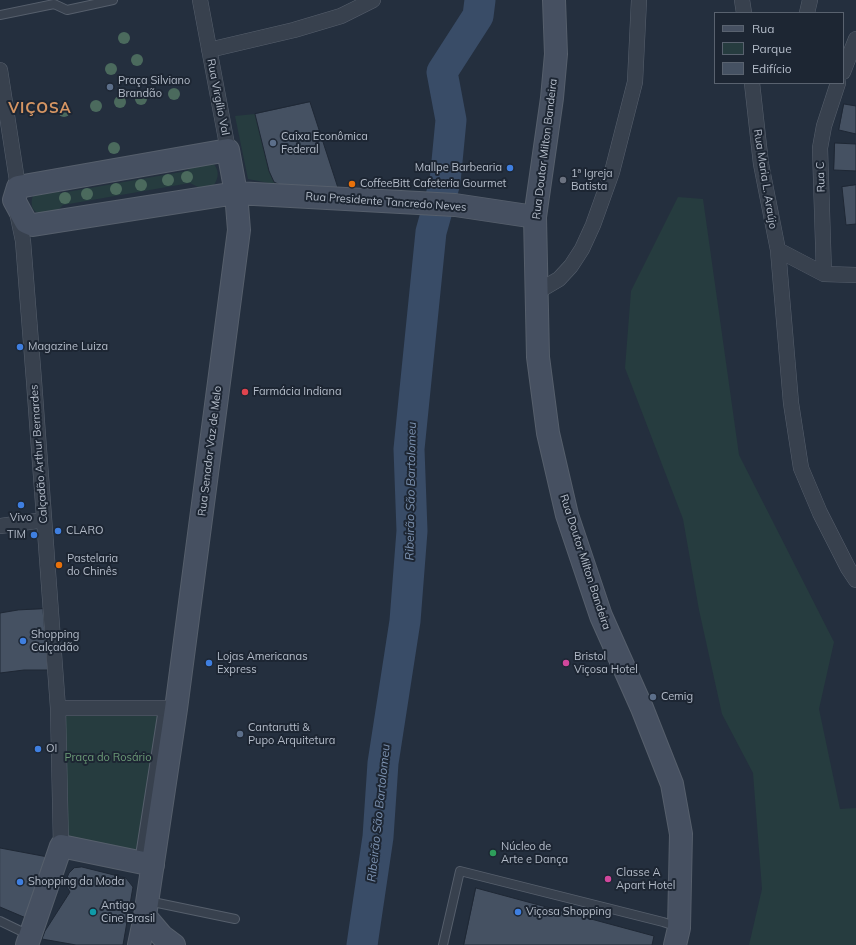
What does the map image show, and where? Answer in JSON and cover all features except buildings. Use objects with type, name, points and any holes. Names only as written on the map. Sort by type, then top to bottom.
[{"type":"street","name":"Rua Virgílio Val","points":[[200,0],[236,193]]},
{"type":"street","points":[[209,50],[294,30],[334,18],[368,4],[373,0]]},
{"type":"street","name":"Rua Doutor Milton Bandeira","points":[[554,0],[556,54],[552,98],[536,217],[538,357],[548,433],[567,515],[601,616],[642,708],[672,784],[682,834],[677,936]]},
{"type":"street","points":[[537,292],[559,279],[571,266],[582,249],[593,225],[612,172],[635,82],[639,0]]},
{"type":"street","points":[[742,0],[744,12]]},
{"type":"street","points":[[807,12],[810,0]]},
{"type":"street","points":[[844,69],[856,39]]},
{"type":"street","name":"Calçadão Arthur Bernardes","points":[[0,70],[11,196],[22,241],[34,381],[58,708],[61,846]]},
{"type":"street","name":"Rua Maria L. Araújo","points":[[752,84],[760,164],[778,250],[791,403],[801,468],[820,514],[848,568],[856,580]]},
{"type":"street","name":"Rua C","points":[[824,274],[820,148],[824,126],[838,84]]},
{"type":"street","points":[[11,196],[228,150]]},
{"type":"street","name":"Rua Presidente Tancredo Neves","points":[[11,196],[26,222],[33,225],[236,193],[444,205],[536,217]]},
{"type":"street","name":"Rua Senador Vaz de Melo","points":[[139,945],[146,908],[146,864],[170,709],[239,230],[236,193]]},
{"type":"street","points":[[778,250],[824,274],[856,275]]},
{"type":"street","points":[[0,526],[43,520]]},
{"type":"street","points":[[58,708],[170,709]]},
{"type":"street","points":[[28,940],[61,846],[146,864]]},
{"type":"street","points":[[146,908],[162,936],[174,945]]},
{"type":"lane","points":[[0,15],[54,4],[67,10],[113,0]]},
{"type":"lane","points":[[443,945],[460,872],[663,922],[677,936]]},
{"type":"lane","points":[[146,908],[235,919]]},
{"type":"lane","points":[[0,922],[28,940]]},
{"type":"green space","points":[[255,114],[269,171],[279,185],[248,179],[235,116]]},
{"type":"green space","points":[[194,162],[212,162],[218,173],[217,179],[213,186],[200,188],[190,183],[63,205],[55,213],[40,214],[33,209],[32,206],[32,200],[35,192],[50,188],[61,193],[187,171]]},
{"type":"green space","points":[[678,197],[703,199],[739,455],[834,642],[819,709],[840,809],[856,808],[856,945],[749,945],[762,889],[753,773],[722,714],[699,610],[683,519],[625,368],[631,291]]},
{"type":"green space","name":"Praça do Rosário","points":[[163,708],[139,862],[62,845],[60,710]]},
{"type":"waterway","name":"Ribeirão São Bartolomeu","points":[[362,945],[378,837],[383,763],[405,621],[412,531],[409,449],[431,232],[445,182],[451,120],[442,72],[478,16],[480,0]]},
{"type":"place","name":"Praça Silviano Brandão","points":[[110,87]]},
{"type":"place","name":"Caixa Econômica Federal","points":[[273,143]]},
{"type":"place","name":"Mallpe Barbearia","points":[[510,168]]},
{"type":"place","name":"1ª Igreja Batista","points":[[563,180]]},
{"type":"place","name":"CoffeeBitt Cafeteria Gourmet","points":[[352,184]]},
{"type":"place","name":"Magazine Luiza","points":[[20,347]]},
{"type":"place","name":"Farmácia Indiana","points":[[245,392]]},
{"type":"place","name":"Vivo","points":[[21,505]]},
{"type":"place","name":"CLARO","points":[[58,531]]},
{"type":"place","name":"TIM","points":[[34,535]]},
{"type":"place","name":"Pastelaria do Chinês","points":[[59,565]]},
{"type":"place","name":"Shopping Calçadão","points":[[23,641]]},
{"type":"place","name":"Lojas Americanas Express","points":[[209,663]]},
{"type":"place","name":"Bristol Viçosa Hotel","points":[[566,663]]},
{"type":"place","name":"Cemig","points":[[653,697]]},
{"type":"place","name":"Cantarutti & Pupo Arquitetura","points":[[240,734]]},
{"type":"place","name":"OI","points":[[38,749]]},
{"type":"place","name":"Núcleo de Arte e Dança","points":[[493,853]]},
{"type":"place","name":"Classe A Apart Hotel","points":[[608,879]]},
{"type":"place","name":"Shopping da Moda","points":[[20,882]]},
{"type":"place","name":"Antigo Cine Brasil","points":[[93,912]]},
{"type":"place","name":"Viçosa Shopping","points":[[518,912]]},
{"type":"district","name":"VIÇOSA","points":[[40,108]]}]
